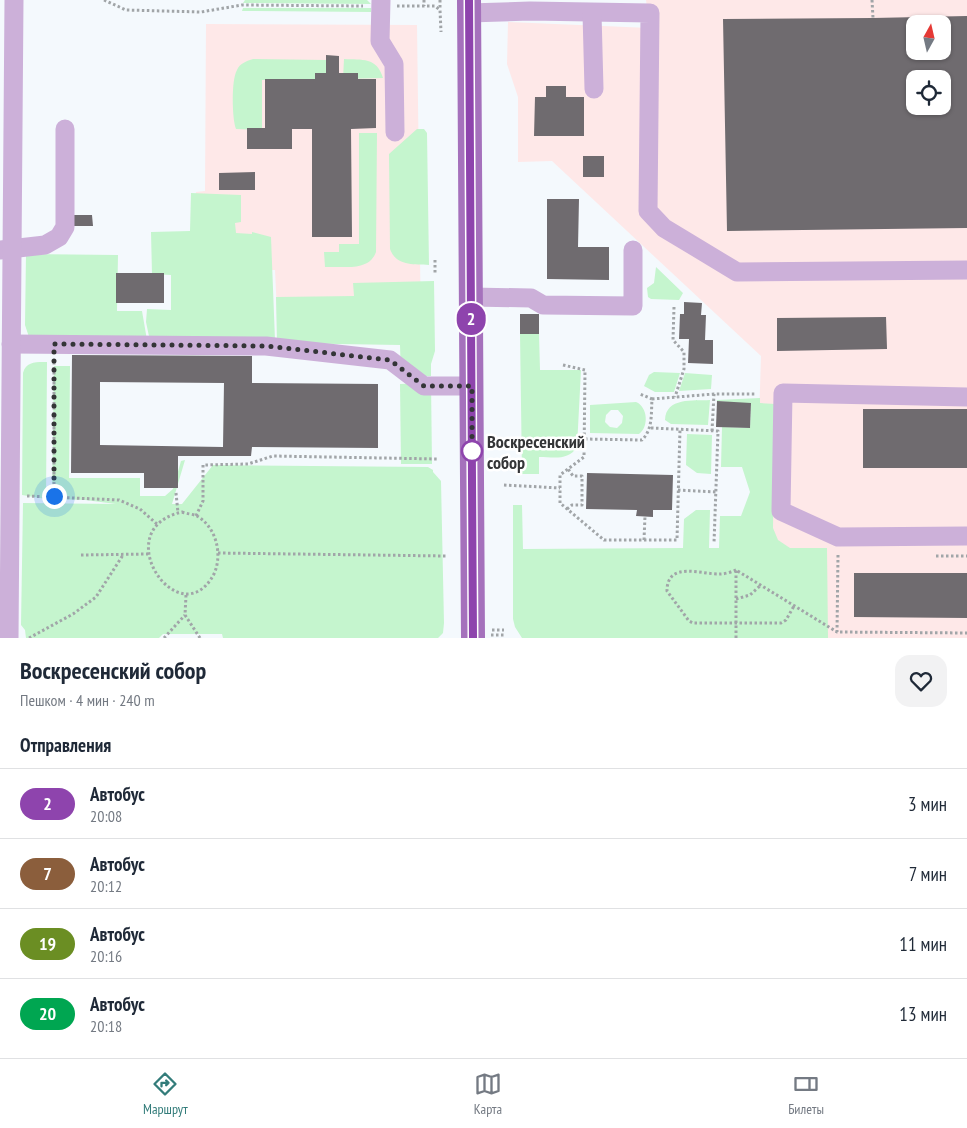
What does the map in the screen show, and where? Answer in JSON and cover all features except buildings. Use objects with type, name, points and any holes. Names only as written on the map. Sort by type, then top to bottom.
[{"type":"main road","points":[[469,7],[473,638]]},
{"type":"street","points":[[9,638],[5,567],[5,393],[11,344],[6,212],[14,0]]},
{"type":"street","points":[[380,4],[380,41],[394,64],[395,132]]},
{"type":"street","points":[[469,7],[531,6],[592,12],[650,14],[648,211],[664,228],[736,272],[967,270]]},
{"type":"street","points":[[592,12],[594,89]]},
{"type":"street","points":[[6,250],[45,245],[59,237],[65,227],[65,128]]},
{"type":"street","points":[[471,297],[531,298],[543,305],[633,306],[633,250]]},
{"type":"street","points":[[11,344],[266,346],[390,360],[424,386],[472,386]]},
{"type":"street","points":[[967,396],[783,393],[781,511],[838,538],[967,536]]},
{"type":"path","points":[[104,0],[126,10],[202,12],[242,5],[380,4],[435,6],[440,10]]},
{"type":"path","points":[[424,0],[424,6]]},
{"type":"path","points":[[440,0],[441,32]]},
{"type":"path","points":[[872,0],[873,18]]},
{"type":"path","points":[[435,260],[435,275]]},
{"type":"path","points":[[674,307],[673,340],[684,352],[684,369],[675,397]]},
{"type":"path","points":[[54,344],[54,496]]},
{"type":"path","points":[[564,366],[585,370],[584,456],[560,475],[560,502],[604,540],[677,540],[680,429]]},
{"type":"path","points":[[640,394],[652,400],[714,394],[756,394]]},
{"type":"path","points":[[712,431],[714,394]]},
{"type":"path","points":[[584,439],[642,440],[648,435],[650,428],[652,400]]},
{"type":"path","points":[[650,428],[718,431],[714,544]]},
{"type":"path","points":[[196,516],[203,501],[203,465],[248,464],[273,456],[438,459]]},
{"type":"path","points":[[568,470],[573,476],[582,476],[584,491],[582,505],[572,505],[568,509]]},
{"type":"path","points":[[504,486],[560,488]]},
{"type":"path","points":[[678,490],[716,492]]},
{"type":"path","points":[[176,493],[178,513]]},
{"type":"path","points":[[20,496],[119,500],[140,509],[158,525]]},
{"type":"path","points":[[182,512],[196,516],[207,525],[215,538],[218,553],[216,569],[208,584],[198,592],[186,595],[172,592],[161,582],[152,569],[148,554],[150,538],[158,525],[169,516],[178,513],[182,512]]},
{"type":"path","points":[[644,540],[645,516]]},
{"type":"path","points":[[838,538],[838,632]]},
{"type":"path","points":[[218,553],[446,556]]},
{"type":"path","points":[[29,638],[73,614],[96,596],[123,554]]},
{"type":"path","points":[[81,555],[148,554]]},
{"type":"path","points":[[794,606],[786,620],[781,623],[693,623],[673,602],[667,588],[674,576],[679,572],[694,570],[721,574],[736,570],[838,632],[967,633]]},
{"type":"path","points":[[736,570],[736,638]]},
{"type":"path","points":[[736,599],[750,595],[761,585]]},
{"type":"path","points":[[186,595],[185,615],[200,638]]},
{"type":"path","points":[[164,638],[185,615]]},
{"type":"shaded area","points":[[646,0],[967,0],[967,638],[637,638],[638,549],[755,548],[761,356],[552,161],[518,162],[518,97],[507,64],[508,22],[650,28]]},
{"type":"shaded area","points":[[206,24],[417,25],[421,335],[278,334],[275,270],[222,270],[192,225],[196,192],[205,191]]},
{"type":"green space","points":[[245,0],[367,0],[371,4],[243,3]]},
{"type":"green space","points":[[243,8],[371,8],[371,12],[242,11]]},
{"type":"green space","points":[[253,59],[327,60],[327,80],[262,80],[262,130],[236,129],[233,100],[235,75],[240,66]]},
{"type":"green space","points":[[344,59],[363,60],[373,63],[377,66],[383,78],[343,79]]},
{"type":"green space","points":[[417,129],[424,129],[427,133],[429,265],[411,264],[396,259],[390,249],[389,154]]},
{"type":"green space","points":[[359,133],[377,133],[376,252],[368,263],[362,265],[355,267],[325,267],[324,252],[339,252],[339,244],[359,244]]},
{"type":"green space","points":[[191,193],[241,195],[241,222],[235,223],[236,233],[252,234],[252,232],[271,237],[275,340],[150,341],[146,322],[147,309],[171,310],[171,275],[152,274],[151,232],[190,231]]},
{"type":"green space","points":[[26,254],[118,255],[117,311],[142,311],[147,340],[29,337],[25,325]]},
{"type":"green space","points":[[656,267],[683,293],[679,300],[651,299],[648,297],[647,288],[654,283]]},
{"type":"green space","points":[[434,281],[435,351],[431,364],[431,376],[401,377],[400,345],[277,343],[276,297],[354,296],[353,283]]},
{"type":"green space","points":[[520,334],[539,334],[540,370],[581,370],[577,447],[565,456],[555,458],[539,457],[539,474],[522,474]]},
{"type":"green space","points":[[47,362],[46,499],[22,495],[23,373],[29,364]]},
{"type":"green space","points":[[54,366],[70,366],[69,478],[140,478],[140,496],[165,496],[173,489],[181,461],[185,460],[172,504],[182,504],[213,465],[428,467],[433,470],[441,481],[443,633],[438,638],[223,638],[222,634],[163,634],[159,638],[26,638],[25,630],[21,625],[23,503],[116,504],[85,500],[52,499]]},
{"type":"green space","points":[[654,372],[680,373],[674,392],[655,392],[644,386],[649,375]]},
{"type":"green space","points":[[685,373],[712,375],[711,389],[679,391]]},
{"type":"green space","points":[[431,383],[432,464],[401,464],[400,384]]},
{"type":"green space","points":[[760,398],[760,403],[775,404],[773,528],[778,540],[790,548],[827,548],[828,638],[522,638],[515,627],[513,619],[513,505],[522,505],[523,549],[683,548],[684,519],[696,510],[710,510],[709,548],[719,548],[720,516],[741,516],[750,492],[742,467],[721,467],[722,427],[750,428],[751,404],[717,400]]},
{"type":"green space","points":[[710,400],[708,425],[671,424],[665,420],[670,407],[675,404]]},
{"type":"green space","points":[[636,402],[645,412],[646,422],[639,434],[590,433],[590,405]],"holes":[[[611,410],[618,410],[623,416],[622,423],[617,428],[610,427],[605,422],[606,415]]]},
{"type":"green space","points":[[687,434],[712,435],[711,474],[697,473],[686,465]]},
{"type":"bus line","name":"2","points":[[469,0],[473,638]]},
{"type":"place","name":"Воскресенский собор","points":[[472,451]]},
{"type":"route","points":[[54,496],[54,344],[266,346],[390,360],[424,386],[472,386],[472,451]]}]
